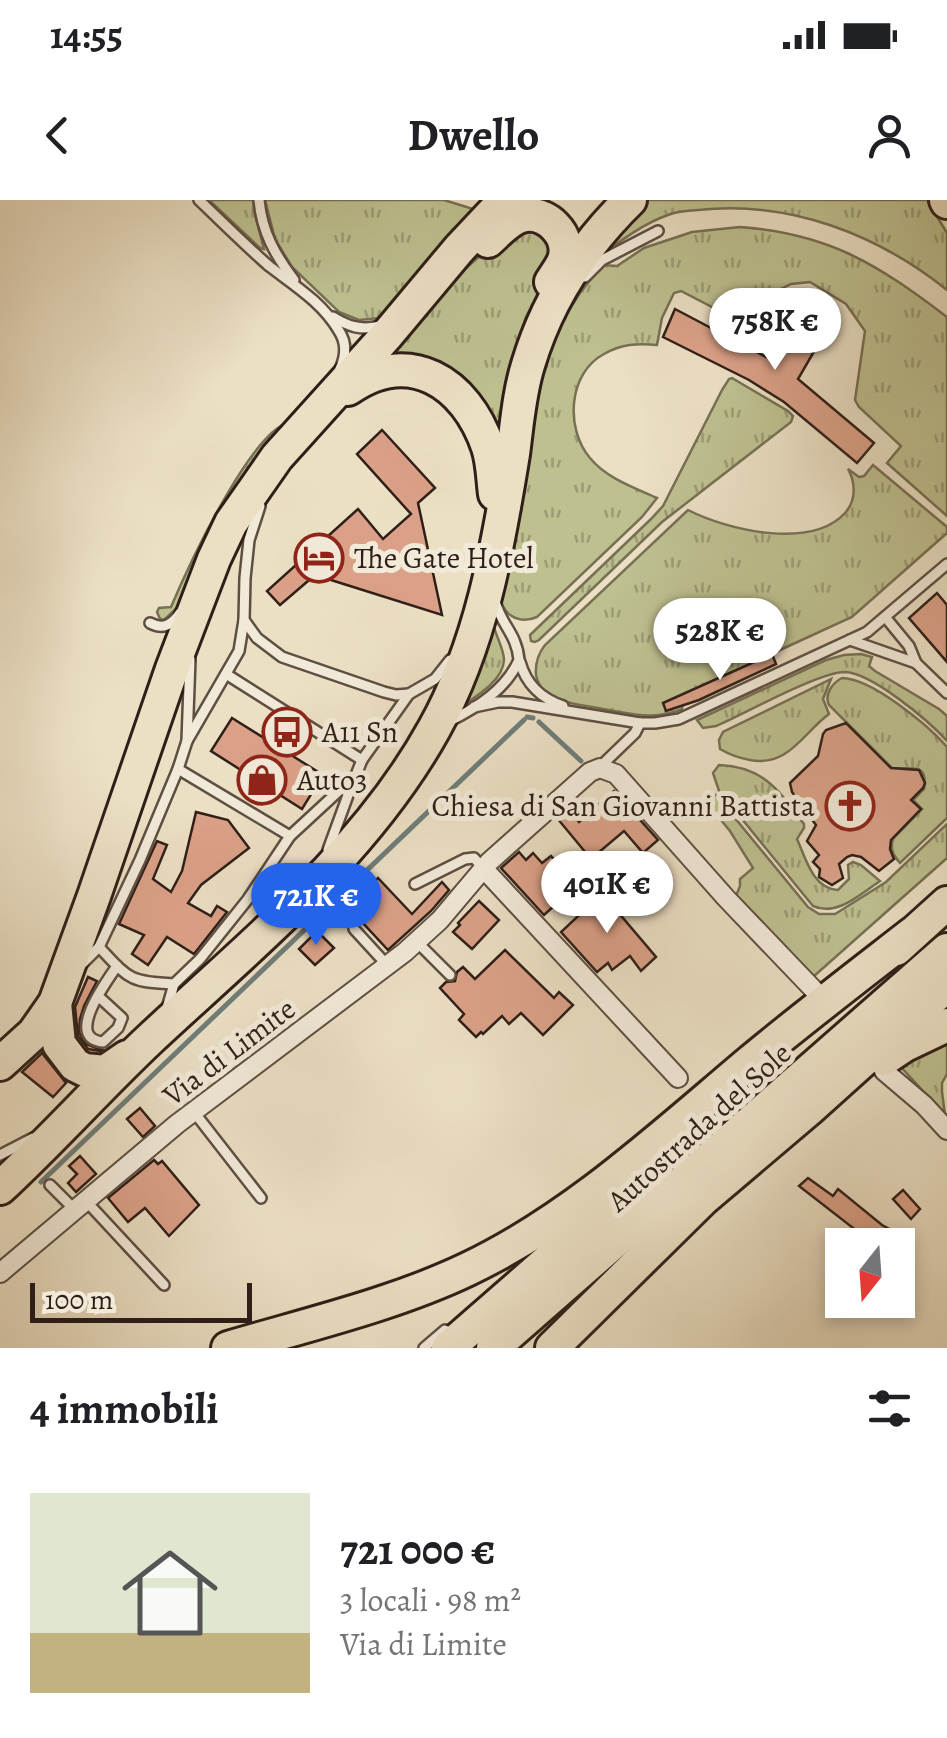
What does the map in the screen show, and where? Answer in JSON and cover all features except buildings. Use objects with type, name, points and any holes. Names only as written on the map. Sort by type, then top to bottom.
[{"type":"highway","points":[[0,1064],[34,1034],[58,994],[168,652],[197,588],[242,507],[277,457],[506,200]]},
{"type":"highway","points":[[0,1188],[336,863],[385,804],[434,729],[474,631],[498,539],[528,362],[559,291],[586,248],[630,200]]},
{"type":"highway","points":[[433,278],[453,272],[501,229],[523,216],[546,220],[562,234],[564,259],[532,324],[516,370],[516,424]]},
{"type":"highway","points":[[316,416],[366,377],[382,371],[399,368],[450,388],[466,402],[490,451],[498,539]]},
{"type":"highway","name":"Autostrada del Sole","points":[[449,1338],[558,1253],[740,1094],[947,903]]},
{"type":"highway","points":[[228,1348],[433,1284],[504,1250],[638,1157],[751,1061],[912,934]]},
{"type":"highway","name":"Autostrada del Sole","points":[[494,1348],[947,950]]},
{"type":"highway","points":[[552,1348],[703,1199],[947,985]]},
{"type":"highway","points":[[58,994],[59,1044],[68,1058],[84,1070],[105,1072],[150,1039]]},
{"type":"highway","points":[[809,1109],[905,1045],[947,1025]]},
{"type":"highway","points":[[583,1348],[738,1171]]},
{"type":"highway","points":[[520,1348],[602,1253]]},
{"type":"street","name":"Via di Limite","points":[[0,1273],[194,1112],[389,966],[440,920],[484,868],[590,772],[604,769]]},
{"type":"street","points":[[604,769],[616,774],[814,990]]},
{"type":"street","points":[[484,868],[678,1078]]},
{"type":"street","points":[[884,1071],[947,1130]]},
{"type":"lane","points":[[199,200],[302,290]]},
{"type":"lane","points":[[58,994],[99,947],[140,860],[187,741],[239,651],[249,540],[277,457],[296,424],[336,378],[343,364],[340,332],[275,255],[258,200]]},
{"type":"lane","points":[[580,282],[602,260],[658,231]]},
{"type":"lane","points":[[326,314],[348,326],[374,328],[385,324],[433,278]]},
{"type":"lane","points":[[528,362],[571,293]]},
{"type":"lane","points":[[498,539],[496,608],[516,640],[524,674],[539,693],[585,713]]},
{"type":"lane","points":[[474,707],[512,702],[640,723],[678,718],[866,632],[947,564]]},
{"type":"lane","points":[[187,741],[197,588]]},
{"type":"lane","points":[[886,618],[916,663],[947,693]]},
{"type":"lane","points":[[244,620],[258,638],[282,657],[384,692],[408,694]]},
{"type":"lane","points":[[306,892],[325,858],[362,760],[408,694],[435,678],[474,631]]},
{"type":"lane","points":[[850,640],[916,663]]},
{"type":"lane","points":[[434,729],[501,687],[519,660]]},
{"type":"lane","points":[[226,674],[362,760]]},
{"type":"lane","points":[[604,769],[605,762],[640,723]]},
{"type":"lane","points":[[178,769],[290,836]]},
{"type":"lane","points":[[150,1039],[174,984],[200,959],[248,899],[290,836],[356,774]]},
{"type":"lane","points":[[414,884],[466,859],[474,858],[484,868]]},
{"type":"lane","points":[[354,929],[389,966]]},
{"type":"lane","points":[[417,942],[450,975]]},
{"type":"lane","points":[[99,947],[130,978],[174,984]]},
{"type":"lane","points":[[98,996],[122,1018],[122,1023],[109,1038],[97,1042],[88,1036],[86,1024],[98,996],[117,966]]},
{"type":"lane","points":[[194,1112],[260,1198]]},
{"type":"lane","points":[[0,1155],[77,1114]]},
{"type":"lane","points":[[50,1185],[164,1285]]},
{"type":"lane","points":[[502,1286],[558,1253]]},
{"type":"lane","points":[[424,1348],[449,1338]]},
{"type":"green space","points":[[209,200],[253,200],[264,249],[260,248]]},
{"type":"green space","points":[[265,200],[444,200],[483,212],[380,318],[359,320],[339,312],[292,267],[275,239]]},
{"type":"green space","points":[[643,200],[927,200],[947,233],[947,290],[861,237],[798,216],[765,210],[732,208],[672,214],[642,227],[602,255]]},
{"type":"green space","points":[[513,227],[550,233],[551,270],[526,317],[509,369],[508,434],[493,441],[383,359],[465,269]]},
{"type":"green space","points":[[740,227],[800,237],[851,255],[947,317],[947,516],[887,463],[901,446],[855,400],[865,331],[846,304],[810,282],[791,284],[779,290],[750,324],[681,291],[674,293],[662,318],[657,345],[630,345],[604,354],[583,374],[574,402],[577,432],[590,458],[612,477],[657,498],[537,617],[517,619],[504,608],[499,595],[522,428],[555,332],[602,265],[617,266],[644,248],[692,232]]},
{"type":"green space","points":[[732,378],[788,411],[793,416],[791,422],[662,522],[539,640],[531,641],[530,635],[663,506],[722,390]]},
{"type":"green space","points":[[287,423],[179,606],[164,620],[160,619],[159,608],[171,607],[238,477],[272,433]]},
{"type":"green space","points":[[873,465],[947,527],[947,533],[852,617],[684,694],[682,709],[668,713],[638,715],[573,704],[545,692],[539,685],[536,667],[545,645],[688,510],[724,524],[768,533],[812,531],[830,524],[849,508],[854,492],[848,469],[859,477]]},
{"type":"green space","points":[[492,626],[503,652],[502,668],[486,689],[458,709]]},
{"type":"green space","points":[[861,654],[872,657],[869,666],[875,671],[947,716],[947,741],[884,689],[845,672],[800,686],[716,726],[703,728],[697,720],[826,660]]},
{"type":"green space","points":[[842,678],[883,694],[947,747],[947,818],[900,863],[893,852],[893,839],[922,809],[913,800],[924,789],[924,774],[916,769],[892,768],[829,705],[830,690]]},
{"type":"green space","points":[[831,679],[823,699],[829,714],[785,754],[764,761],[750,760],[720,749],[723,732]]},
{"type":"green space","points":[[719,765],[748,770],[778,791],[804,824],[797,839],[811,872],[822,884],[838,890],[849,879],[848,865],[853,862],[880,881],[831,909],[813,906],[719,791],[713,773]]},
{"type":"green space","points":[[716,795],[808,907],[819,914],[835,914],[886,882],[947,824],[947,858],[813,977],[736,896],[740,879],[753,868],[706,802]]},
{"type":"green space","points":[[947,1040],[947,1074],[942,1083],[945,1115],[901,1067]]},
{"type":"waterway","points":[[527,717],[533,718]]},
{"type":"waterway","points":[[41,1182],[524,720]]},
{"type":"waterway","points":[[539,722],[581,761]]},
{"type":"place","name":"The Gate Hotel","points":[[319,558]]},
{"type":"place","name":"A11 Sn","points":[[287,732]]},
{"type":"place","name":"Auto3","points":[[262,780]]},
{"type":"place","name":"Chiesa di San Giovanni Battista","points":[[850,806]]}]
